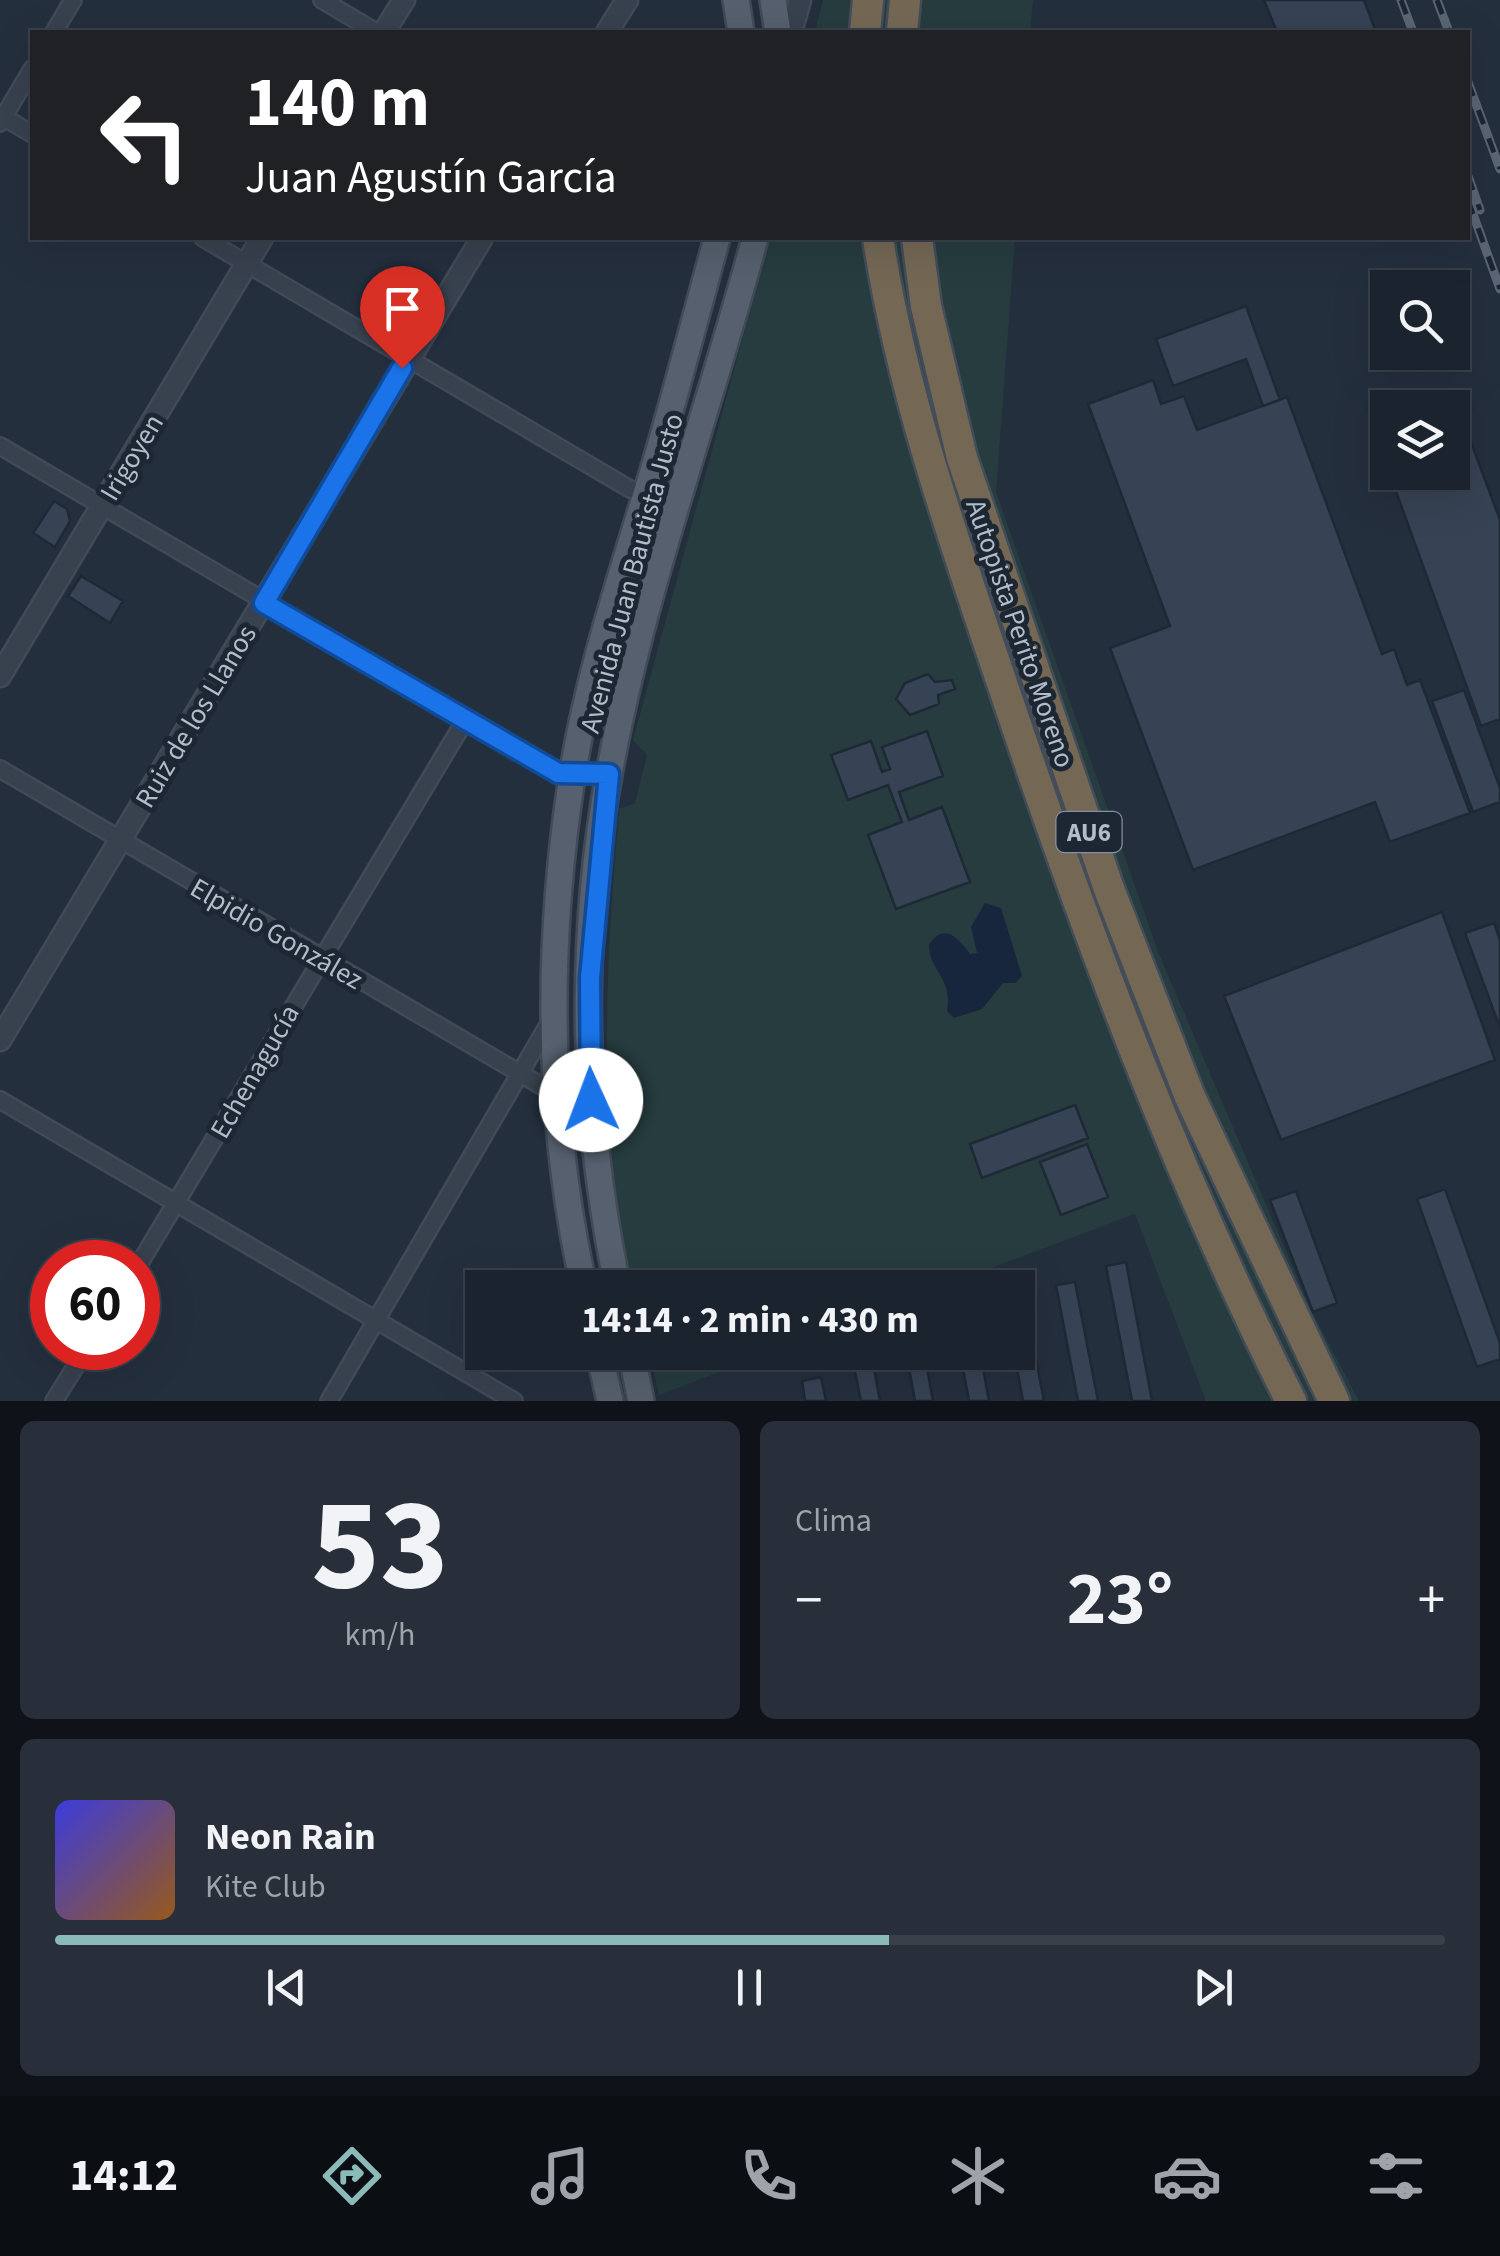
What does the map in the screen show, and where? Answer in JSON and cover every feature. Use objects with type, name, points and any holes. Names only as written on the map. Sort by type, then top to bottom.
[{"type":"highway","points":[[865,30],[868,0]]},
{"type":"highway","points":[[902,30],[905,0]]},
{"type":"highway","name":"Autopista Perito Moreno","points":[[878,240],[890,318],[929,468],[1076,902],[1159,1112],[1291,1401]]},
{"type":"highway","name":"Autopista Perito Moreno","points":[[917,240],[926,306],[962,458],[1109,888],[1190,1097],[1334,1401]]},
{"type":"main road","points":[[736,0],[740,30]]},
{"type":"main road","points":[[772,0],[778,30]]},
{"type":"main road","name":"Avenida Juan Bautista Justo","points":[[581,1270],[556,1095],[554,1014],[559,894],[572,774],[594,674],[716,240]]},
{"type":"main road","name":"Avenida Juan Bautista Justo","points":[[615,1270],[596,1160],[588,1008],[609,774],[754,240]]},
{"type":"main road","points":[[603,1370],[610,1401]]},
{"type":"main road","points":[[635,1370],[642,1401]]},
{"type":"street","points":[[55,30],[74,0]]},
{"type":"street","points":[[322,0],[373,30]]},
{"type":"street","points":[[385,30],[404,0]]},
{"type":"street","points":[[608,30],[627,0]]},
{"type":"street","points":[[792,30],[800,0]]},
{"type":"street","points":[[30,71],[1,118],[30,133]]},
{"type":"street","points":[[205,240],[630,489],[680,502]]},
{"type":"street","name":"Irigoyen","points":[[0,676],[261,240]]},
{"type":"street","name":"Ruiz de los Llanos","points":[[0,1040],[481,240]]},
{"type":"street","points":[[0,446],[464,722],[558,773],[609,774]]},
{"type":"street","name":"Echenagucía","points":[[154,1240],[464,722]]},
{"type":"street","name":"Elpidio González","points":[[0,769],[556,1095]]},
{"type":"street","points":[[328,1401],[554,1014]]},
{"type":"street","points":[[0,1100],[514,1401]]},
{"type":"street","points":[[54,1401],[73,1370]]},
{"type":"green space","points":[[823,0],[1033,0],[1030,30],[816,30]]},
{"type":"green space","points":[[769,240],[1015,240],[996,492],[1159,954],[1312,1312],[1359,1401],[1206,1401],[1135,1214],[986,1270],[630,1270],[613,1169],[608,1109],[610,929],[619,809],[635,803],[647,755],[633,740]]},
{"type":"green space","points":[[653,1370],[725,1370],[659,1395]]},
{"type":"water","points":[[985,903],[1001,908],[1022,976],[1015,983],[1003,983],[982,1009],[954,1018],[947,1011],[947,990],[929,945],[946,933],[970,954],[977,953],[971,927]]},
{"type":"building","points":[[1264,0],[1364,0],[1375,30],[1276,30]]},
{"type":"building","points":[[1246,306],[1280,400],[1263,406],[1246,359],[1173,386],[1156,339]]},
{"type":"building","points":[[1153,380],[1161,404],[1184,396],[1197,430],[1287,397],[1382,654],[1394,649],[1407,685],[1420,680],[1470,813],[1390,842],[1375,802],[1193,870],[1110,648],[1170,626],[1088,404]]},
{"type":"building","points":[[1470,440],[1500,520],[1500,719],[1481,726],[1396,490],[1470,490]]},
{"type":"building","points":[[54,501],[67,509],[70,521],[55,547],[33,533]]},
{"type":"building","points":[[81,576],[123,601],[110,623],[68,596]]},
{"type":"building","points":[[928,674],[935,682],[952,680],[955,689],[938,695],[939,704],[910,715],[896,699],[905,683]]},
{"type":"building","points":[[1464,690],[1500,788],[1500,802],[1473,812],[1432,701]]},
{"type":"building","points":[[927,731],[943,776],[899,792],[909,820],[942,807],[970,882],[896,909],[868,835],[902,822],[888,785],[848,800],[831,755],[871,741],[882,772],[890,769],[882,747]]},
{"type":"building","points":[[1442,912],[1495,1060],[1281,1140],[1224,996]]},
{"type":"building","points":[[1494,923],[1500,940],[1500,1028],[1465,933]]},
{"type":"building","points":[[1075,1105],[1088,1138],[982,1178],[970,1144]]},
{"type":"building","points":[[1087,1144],[1108,1197],[1061,1215],[1040,1162]]},
{"type":"building","points":[[1445,1189],[1500,1343],[1500,1359],[1477,1367],[1417,1199]]},
{"type":"building","points":[[1296,1191],[1337,1303],[1313,1312],[1270,1200]]},
{"type":"building","points":[[1126,1262],[1152,1401],[1132,1401],[1106,1266]]},
{"type":"building","points":[[1075,1282],[1098,1401],[1078,1401],[1056,1285]]},
{"type":"building","points":[[1035,1354],[1044,1401],[1023,1401],[1017,1370],[1035,1370]]},
{"type":"building","points":[[855,1370],[874,1370],[880,1401],[861,1401]]},
{"type":"building","points":[[909,1370],[927,1370],[933,1401],[915,1401]]},
{"type":"building","points":[[963,1370],[983,1370],[989,1401],[969,1401]]},
{"type":"building","points":[[821,1377],[826,1401],[805,1401],[802,1381]]},
{"type":"railway","points":[[1401,0],[1412,30]]},
{"type":"railway","points":[[1437,0],[1448,30]]},
{"type":"railway","points":[[1470,87],[1500,169]]},
{"type":"railway","points":[[1470,182],[1480,210]]},
{"type":"railway","points":[[1470,206],[1500,289]]},
{"type":"route","points":[[402,368],[264,603],[558,773],[609,774],[593,916],[588,1008],[591,1100]]}]
